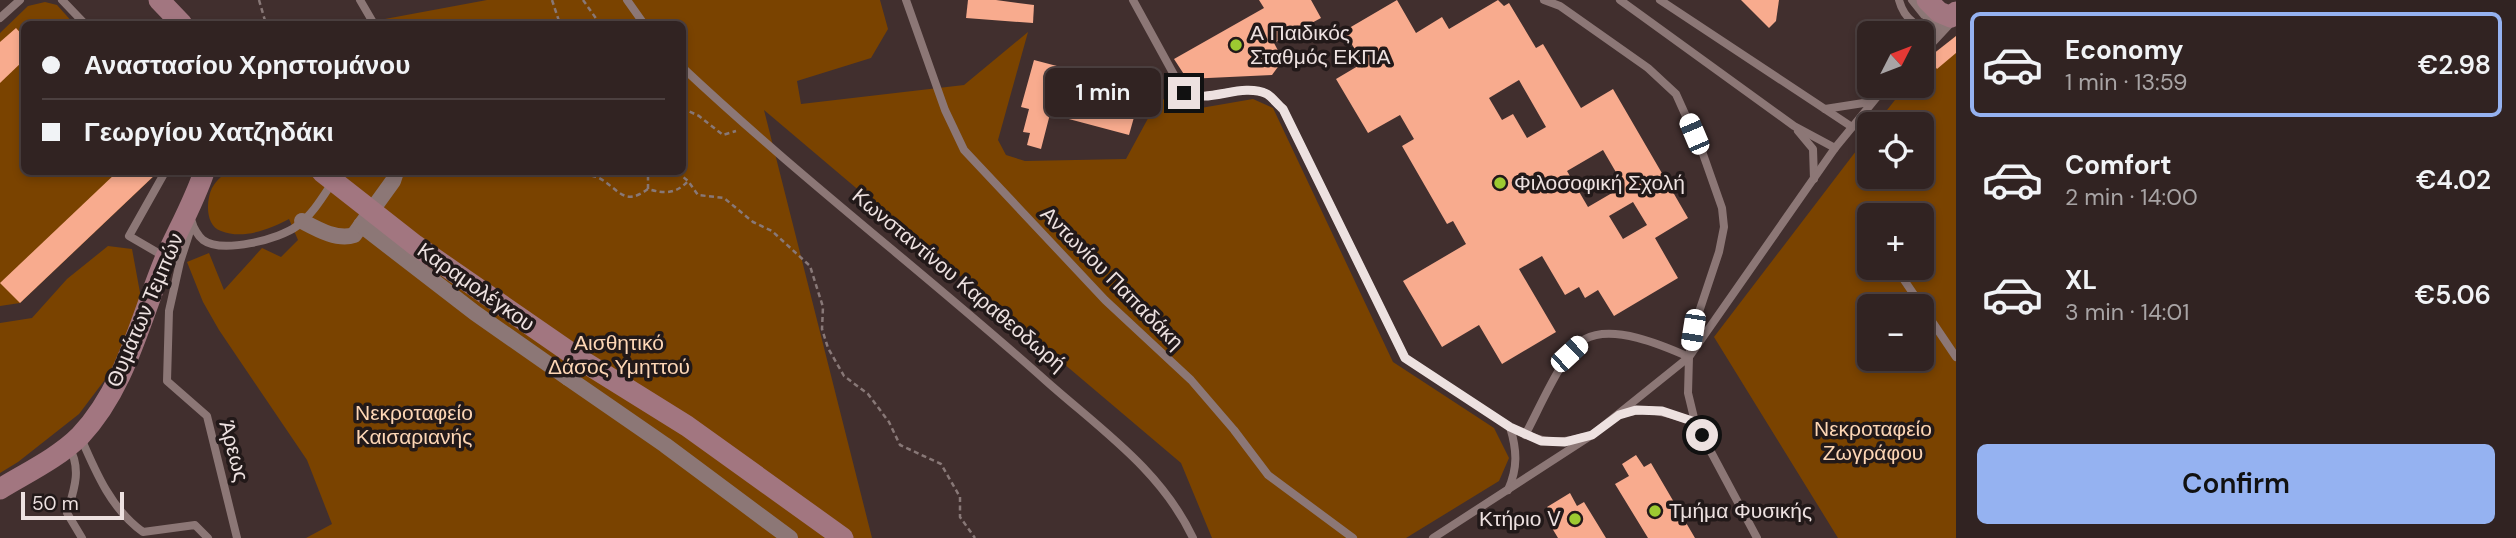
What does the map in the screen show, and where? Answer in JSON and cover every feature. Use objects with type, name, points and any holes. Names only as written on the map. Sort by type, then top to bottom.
[{"type":"main road","points":[[159,0],[179,21]]},
{"type":"main road","name":"Θυμάτων Τεμπών","points":[[0,489],[74,441],[121,377],[166,258],[192,215],[206,175]]},
{"type":"main road","name":"Καραμολέγκου","points":[[328,176],[366,217],[415,246],[581,360],[687,426],[843,538]]},
{"type":"street","points":[[302,221],[346,238],[354,235],[395,175]]},
{"type":"street","points":[[366,217],[475,313],[665,445],[790,537],[805,512]]},
{"type":"street","points":[[568,378],[581,360]]},
{"type":"lane","points":[[0,18],[20,0]]},
{"type":"lane","points":[[62,0],[82,21]]},
{"type":"lane","points":[[360,0],[372,21]]},
{"type":"lane","points":[[627,0],[642,21]]},
{"type":"lane","name":"Αντωνίου Παπαδάκη","points":[[906,0],[945,110],[964,150],[1105,300],[1191,380],[1268,475],[1353,538]]},
{"type":"lane","points":[[1133,0],[1184,93],[1195,98],[1249,91],[1267,94],[1283,109],[1405,358],[1525,435],[1541,441],[1565,442],[1592,435]]},
{"type":"lane","points":[[1544,0],[1560,6],[1648,68],[1676,94],[1703,154],[1721,208],[1724,227],[1719,252],[1693,330],[1688,393],[1695,422],[1757,538]]},
{"type":"lane","points":[[1620,0],[1794,126],[1835,148]]},
{"type":"lane","points":[[1660,0],[1852,127]]},
{"type":"lane","points":[[1899,0],[1912,22],[1928,30],[1940,13]]},
{"type":"lane","points":[[1912,0],[1924,15],[1935,21],[1940,13]]},
{"type":"lane","name":"Κωνσταντίνου Καραθεοδωρή","points":[[686,72],[1112,437],[1169,495],[1193,538]]},
{"type":"lane","points":[[1433,538],[1592,435],[1689,356],[1835,148],[1874,98]]},
{"type":"lane","points":[[1824,110],[1870,102]]},
{"type":"lane","points":[[1794,126],[1813,149],[1814,178]]},
{"type":"lane","points":[[163,175],[129,236],[166,258]]},
{"type":"lane","points":[[192,215],[204,241],[222,246],[268,240],[296,227],[302,221],[328,176]]},
{"type":"lane","name":"Άρεως","points":[[192,215],[169,311],[167,381],[207,416],[237,538]]},
{"type":"lane","points":[[1904,280],[1956,357]]},
{"type":"lane","points":[[1525,435],[1569,354],[1585,339],[1602,334],[1633,337],[1689,356]]},
{"type":"lane","points":[[1619,415],[1636,410],[1662,411],[1695,422]]},
{"type":"lane","points":[[1508,490],[1515,475],[1516,459],[1516,447],[1510,427]]},
{"type":"lane","points":[[74,441],[77,467],[74,493],[67,513],[82,538]]},
{"type":"lane","points":[[74,441],[131,523],[143,532],[195,525],[208,538]]},
{"type":"path","points":[[259,0],[265,21]]},
{"type":"path","points":[[552,0],[560,21]]},
{"type":"path","points":[[583,0],[598,21]]},
{"type":"path","points":[[686,110],[699,116],[723,135],[736,131],[743,123]]},
{"type":"path","points":[[582,175],[598,178],[618,194],[630,197],[640,195],[648,189]]},
{"type":"path","points":[[648,175],[648,189]]},
{"type":"path","points":[[681,175],[698,195],[724,198],[753,222],[772,230],[810,266],[823,307],[822,329],[828,348],[844,376],[868,394],[889,422],[900,445],[941,464],[960,497],[960,517],[975,538]]},
{"type":"path","points":[[648,189],[662,194],[680,189],[688,181]]},
{"type":"green space","points":[[487,0],[880,0],[888,29],[871,58],[797,81],[801,104],[964,85],[1028,32],[998,140],[1006,155],[1025,161],[1126,159],[1159,98],[1195,109],[1253,99],[1273,108],[1393,362],[1494,428],[1509,458],[1499,481],[1406,538],[1212,538],[1181,463],[764,110],[872,538],[306,538],[332,524],[307,460],[219,330],[203,302],[187,262],[209,253],[224,290],[262,248],[281,257],[298,240],[289,219],[265,230],[247,234],[229,233],[216,228],[212,224],[208,206],[212,188],[221,177],[686,175],[686,21],[374,21]]},
{"type":"green space","points":[[45,2],[57,5],[71,21],[21,21],[21,175],[155,175],[20,303],[0,306],[0,33],[28,6]]},
{"type":"green space","name":"Νεκροταφείο Ζωγράφου","points":[[1956,36],[1956,538],[1838,538],[1714,337],[1857,150],[1857,189],[1934,189],[1934,112],[1885,112],[1897,98],[1934,98],[1934,55]]},
{"type":"green space","points":[[108,246],[132,249],[141,298],[116,365],[79,414],[0,473],[0,323],[32,318],[67,279]]},
{"type":"building","points":[[968,0],[996,0],[1034,5],[1033,23],[966,18]]},
{"type":"building","name":"Α Παιδικός Σταθμός ΕΚΠΑ","points":[[1259,0],[1311,0],[1321,18],[1274,43],[1283,60],[1272,75],[1187,79],[1174,59],[1264,8]]},
{"type":"building","name":"Φιλοσοφική Σχολή","points":[[1397,0],[1416,33],[1442,17],[1449,29],[1498,0],[1504,6],[1509,3],[1536,48],[1543,44],[1581,108],[1613,89],[1688,218],[1655,238],[1678,278],[1614,316],[1598,290],[1585,298],[1579,287],[1565,295],[1542,256],[1519,269],[1556,332],[1502,364],[1479,325],[1442,347],[1403,281],[1466,244],[1453,221],[1447,224],[1402,146],[1414,139],[1400,115],[1368,133],[1336,79],[1363,63],[1344,31]],"holes":[[[1519,80],[1546,127],[1527,138],[1513,114],[1502,120],[1489,98]],[[1603,150],[1624,186],[1588,207],[1567,171]],[[1633,202],[1647,225],[1623,239],[1609,216]]]},
{"type":"building","points":[[1741,0],[1779,0],[1776,21],[1769,28]]},
{"type":"building","points":[[16,28],[21,34],[21,63],[0,83],[0,42]]},
{"type":"building","points":[[1956,36],[1956,53],[1937,69],[1934,65],[1934,53]]},
{"type":"building","points":[[1034,60],[1156,92],[1153,106],[1138,103],[1129,135],[1050,114],[1041,149],[1027,145],[1030,133],[1023,132],[1029,109],[1021,107]]},
{"type":"building","points":[[114,175],[155,175],[20,303],[0,283]]},
{"type":"building","name":"Τμήμα Φυσικής","points":[[1636,455],[1644,467],[1651,463],[1695,538],[1648,538],[1615,484],[1629,476],[1622,464]]},
{"type":"building","name":"Κτήριο V","points":[[1570,493],[1577,506],[1584,502],[1606,538],[1558,538],[1549,523],[1555,520],[1547,507]]},
{"type":"place","name":"Α Παιδικός Σταθμός ΕΚΠΑ","points":[[1236,45]]},
{"type":"place","name":"Φιλοσοφική Σχολή","points":[[1500,183]]},
{"type":"place","name":"Τμήμα Φυσικής","points":[[1655,511]]},
{"type":"place","name":"Κτήριο V","points":[[1575,519]]},
{"type":"route","points":[[1184,93],[1195,98],[1249,91],[1267,94],[1283,109],[1405,358],[1510,427],[1541,441],[1565,442],[1592,435],[1619,415],[1636,410],[1662,411],[1695,422],[1702,435]]},
{"type":"park label","name":"Αισθητικό Δάσος Υμηττού","points":[[619,355]]},
{"type":"park label","name":"Νεκροταφείο Καισαριανής","points":[[414,425]]}]
